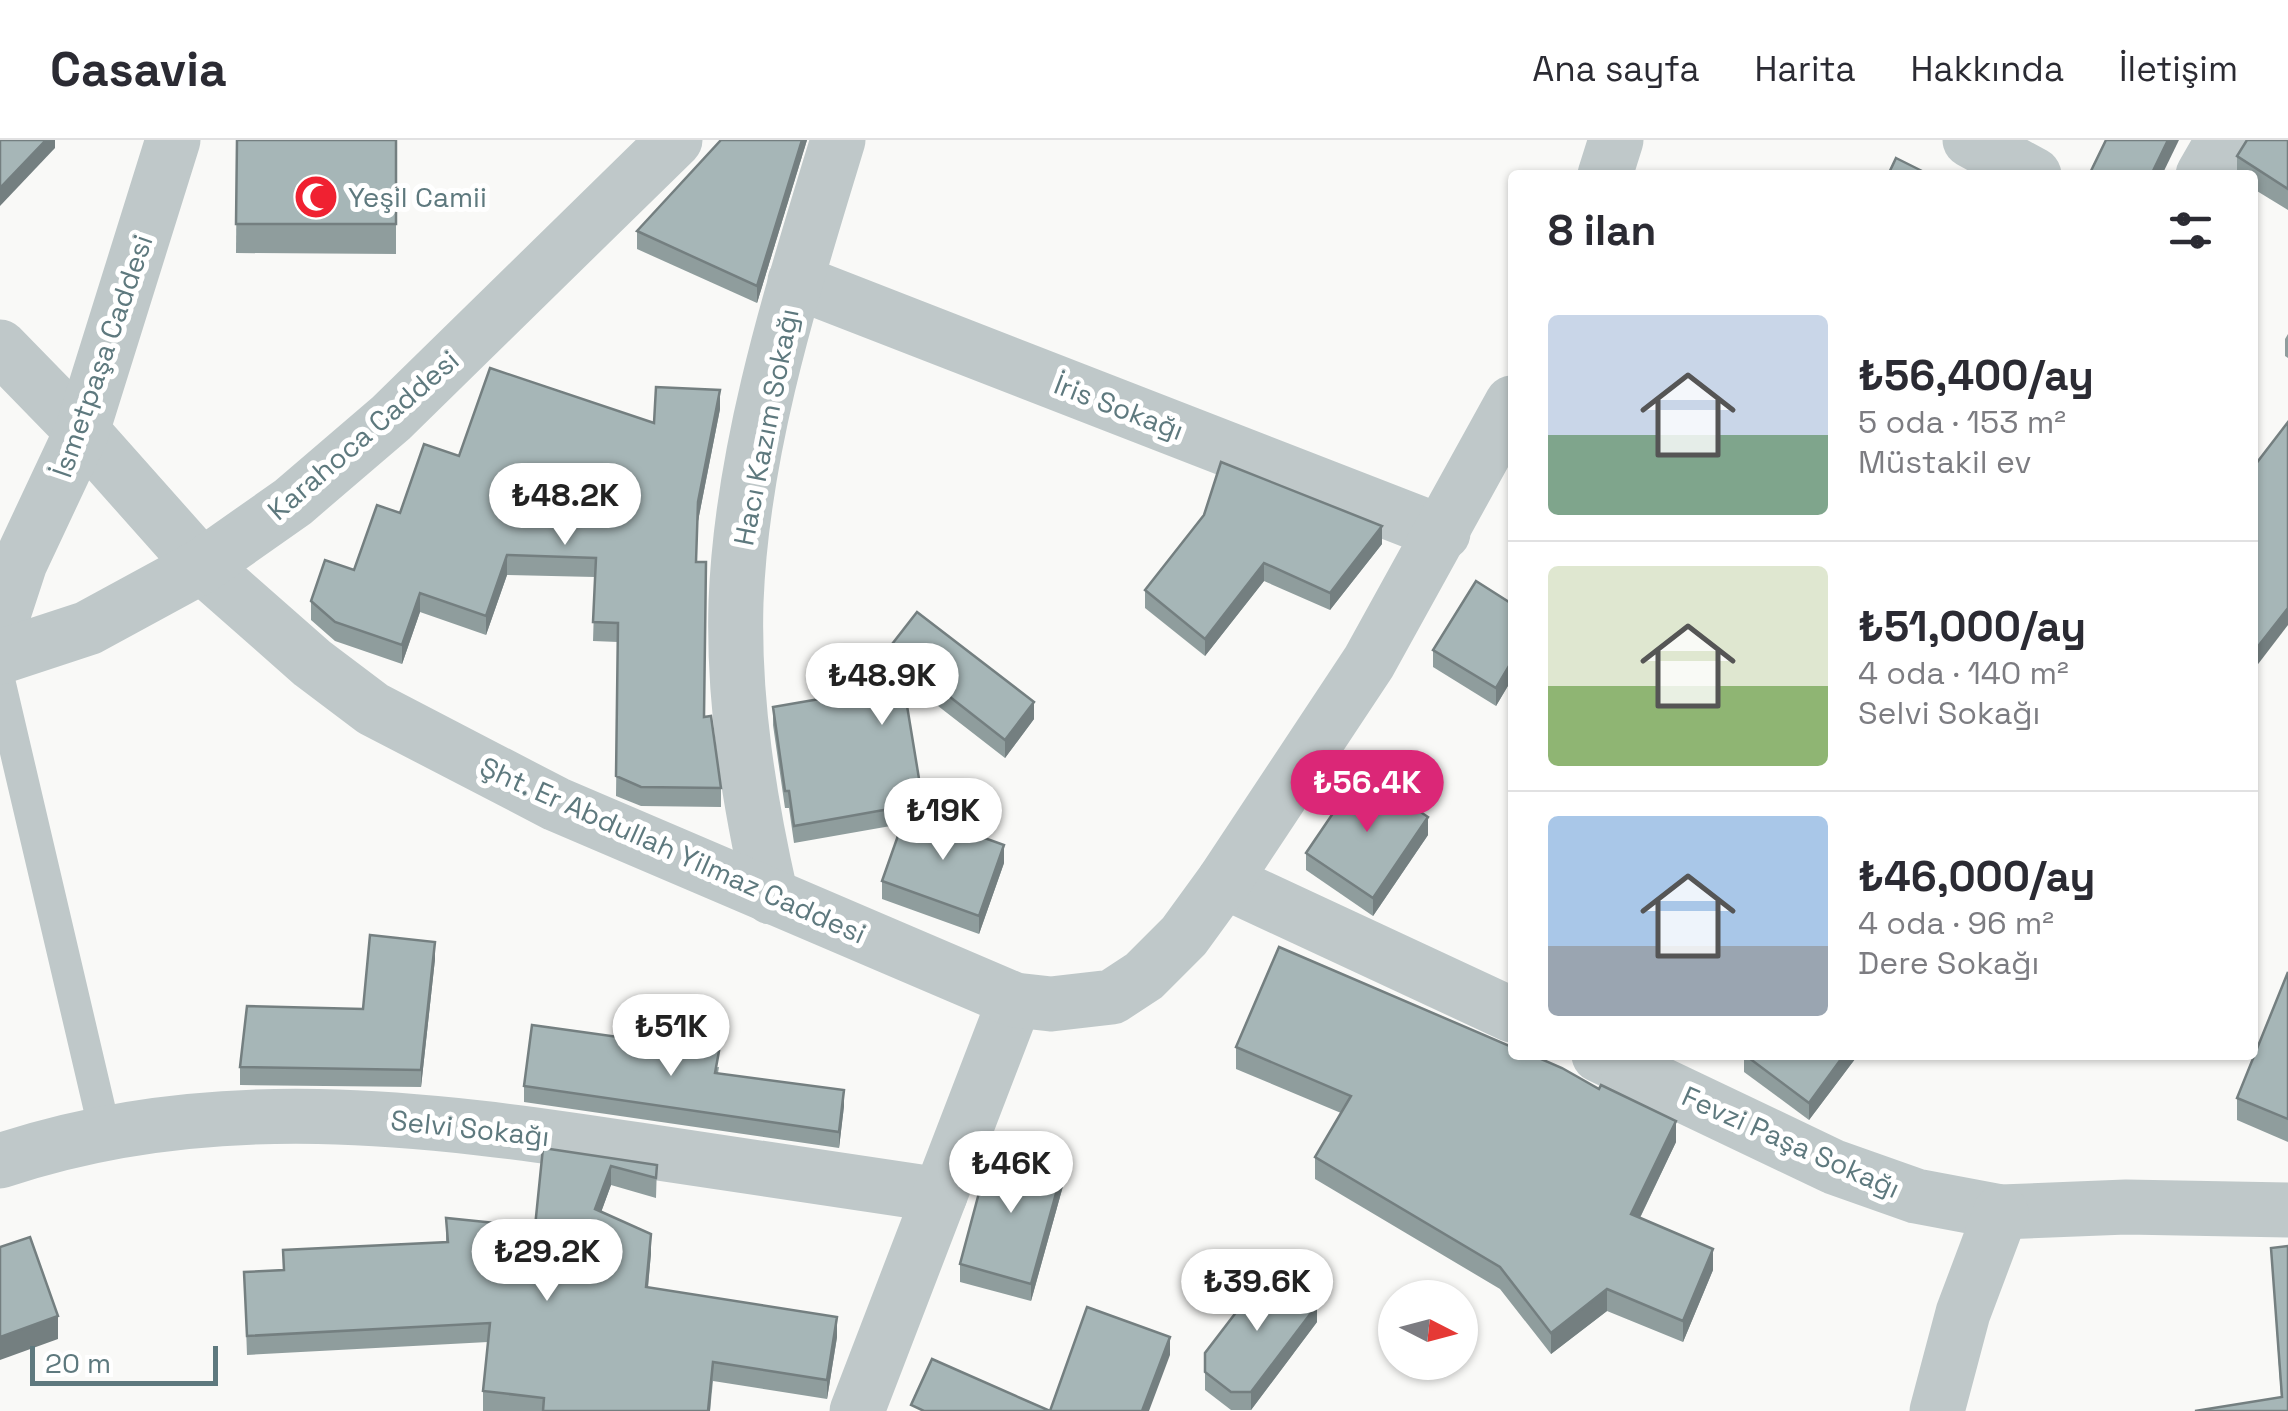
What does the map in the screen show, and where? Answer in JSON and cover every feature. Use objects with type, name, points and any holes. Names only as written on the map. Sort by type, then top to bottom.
[{"type":"street","name":"İsmetpaşa Caddesi","points":[[0,624],[20,564],[82,431],[173,140]]},
{"type":"street","name":"Karahoca Caddesi","points":[[0,657],[88,628],[202,566],[292,502],[391,418],[674,140]]},
{"type":"street","name":"Hacı Kazım Sokağı","points":[[771,897],[747,774],[738,696],[736,602],[745,511],[795,281],[838,140]]},
{"type":"street","points":[[1607,170],[1616,140]]},
{"type":"street","points":[[1970,140],[2025,170]]},
{"type":"street","points":[[2206,170],[2223,140]]},
{"type":"street","name":"İris Sokağı","points":[[795,281],[1443,533]]},
{"type":"street","name":"Şht. Er Abdullah Yilmaz Caddesi","points":[[0,347],[82,431],[202,566],[312,663],[373,709],[556,804],[1015,1000]]},
{"type":"street","points":[[857,1411],[1015,1000],[1051,1004],[1112,997],[1144,976],[1184,936],[1369,662],[1508,410]]},
{"type":"street","points":[[1224,881],[1508,1013]]},
{"type":"street","name":"Fevzi Paşa Sokağı","points":[[1621,1060],[1802,1152],[1916,1196],[2002,1212],[2126,1207],[2288,1210]]},
{"type":"street","name":"Selvi Sokağı","points":[[0,1161],[105,1132],[193,1120],[372,1117],[455,1122],[940,1196]]},
{"type":"street","points":[[1937,1411],[1962,1314],[2002,1212]]},
{"type":"lane","points":[[0,684],[105,1132]]},
{"type":"building","points":[[0,140],[46,140],[0,188]]},
{"type":"building","name":"Yeşil Camii","points":[[237,140],[396,140],[396,224],[236,224]]},
{"type":"building","points":[[721,140],[802,140],[757,286],[637,231]]},
{"type":"building","points":[[2106,140],[2168,140],[2153,170],[2091,170]]},
{"type":"building","points":[[2247,140],[2288,140],[2288,189],[2237,156]]},
{"type":"building","points":[[1896,158],[1920,170],[1890,170]]},
{"type":"building","points":[[490,368],[654,423],[656,387],[720,390],[698,502],[696,562],[706,562],[704,717],[711,716],[721,788],[641,787],[616,776],[618,623],[593,622],[596,558],[507,555],[486,616],[420,593],[402,645],[335,622],[311,601],[325,560],[354,570],[377,505],[400,513],[424,444],[459,456]]},
{"type":"building","points":[[2288,422],[2288,608],[2258,646],[2258,461]]},
{"type":"building","points":[[1221,462],[1382,526],[1330,593],[1264,563],[1205,639],[1145,590],[1204,515]]},
{"type":"building","points":[[1476,581],[1508,601],[1508,668],[1496,688],[1433,650]]},
{"type":"building","points":[[917,612],[1034,702],[1005,740],[899,657],[923,803],[794,826],[773,707],[854,693]]},
{"type":"building","points":[[1361,772],[1428,817],[1373,898],[1306,853]]},
{"type":"building","points":[[907,810],[1004,845],[979,916],[882,881]]},
{"type":"building","points":[[370,935],[435,942],[421,1070],[240,1067],[247,1006],[363,1009]]},
{"type":"building","points":[[1279,947],[1508,1045],[1508,1060],[1544,1060],[1599,1089],[1601,1085],[1676,1121],[1631,1214],[1713,1249],[1683,1321],[1607,1289],[1551,1333],[1500,1267],[1315,1157],[1351,1096],[1236,1047]]},
{"type":"building","points":[[2288,972],[2288,1119],[2237,1098],[2252,1060],[2258,1060],[2258,1046]]},
{"type":"building","points":[[532,1025],[719,1051],[715,1073],[844,1090],[839,1132],[524,1086]]},
{"type":"building","points":[[1752,1060],[1840,1060],[1809,1103]]},
{"type":"building","points":[[543,1148],[657,1165],[656,1178],[611,1166],[595,1209],[651,1234],[646,1287],[837,1317],[827,1380],[713,1362],[708,1411],[543,1411],[544,1398],[483,1391],[490,1323],[247,1336],[244,1272],[284,1270],[283,1250],[448,1242],[446,1218],[535,1227]]},
{"type":"building","points":[[991,1148],[1063,1168],[1031,1284],[960,1264]]},
{"type":"building","points":[[30,1237],[58,1316],[0,1337],[0,1247]]},
{"type":"building","points":[[2288,1246],[2288,1411],[2195,1411],[2282,1397],[2271,1248]]},
{"type":"building","points":[[1270,1268],[1317,1305],[1251,1392],[1231,1392],[1205,1372],[1205,1353]]},
{"type":"building","points":[[1087,1307],[1170,1337],[1142,1411],[1050,1411]]},
{"type":"building","points":[[932,1359],[1050,1411],[924,1411],[911,1405]]},
{"type":"place","name":"Yeşil Camii","points":[[316,197]]}]
